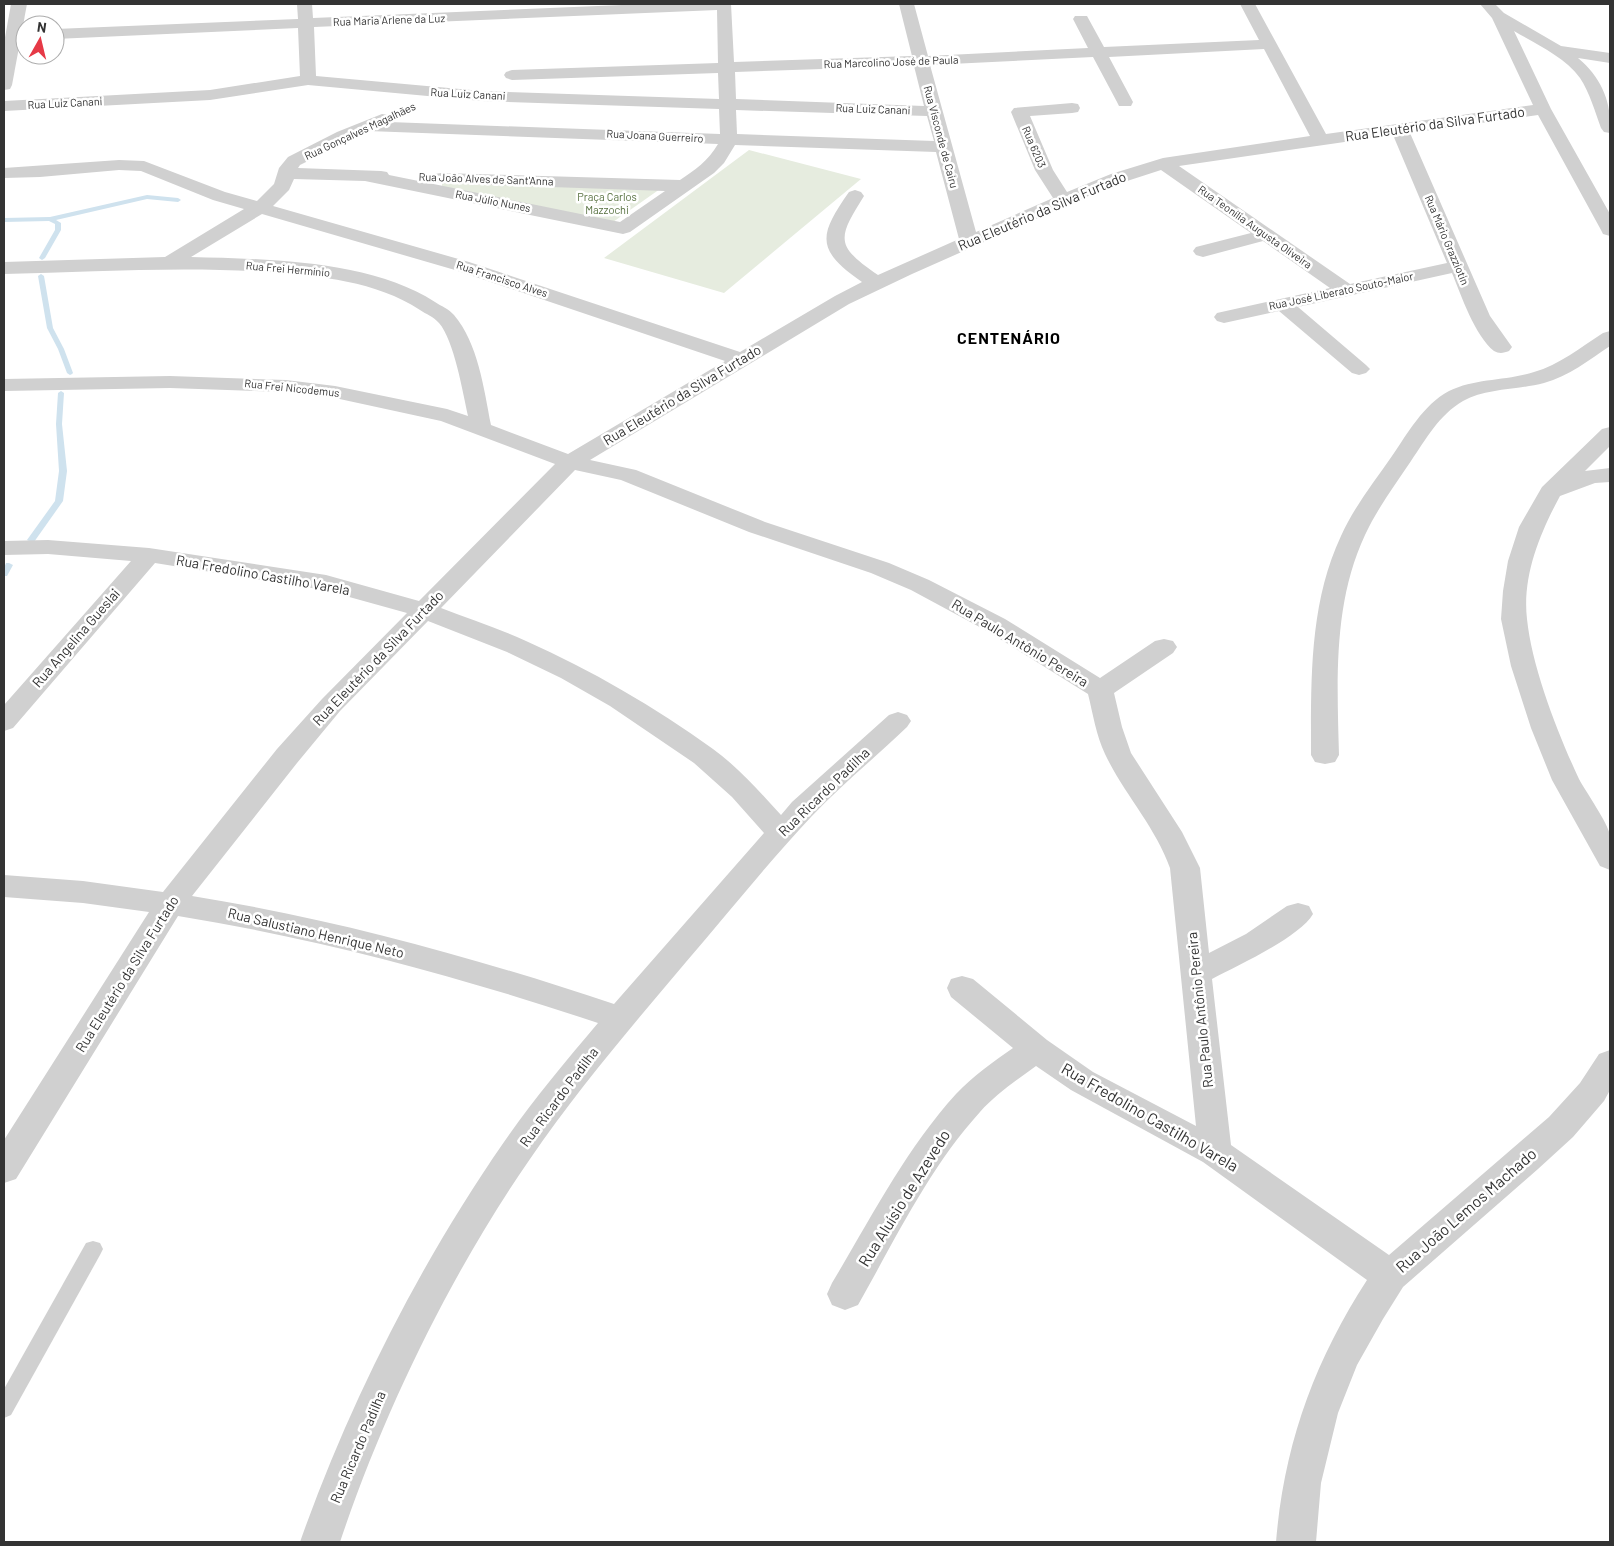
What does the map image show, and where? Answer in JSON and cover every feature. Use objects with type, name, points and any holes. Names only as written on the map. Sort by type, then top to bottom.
[{"type":"street","points":[[4,84],[19,4]]},
{"type":"street","points":[[305,4],[308,80]]},
{"type":"street","name":"Rua Visconde de Cairu","points":[[906,4],[969,242]]},
{"type":"street","points":[[1248,4],[1320,139]]},
{"type":"street","name":"Rua Eleutério da Silva Furtado","points":[[4,1169],[171,902],[331,705],[570,462],[842,300],[876,283],[1112,179],[1163,163],[1320,139],[1544,109],[1499,16],[1487,4]]},
{"type":"street","points":[[685,186],[718,159],[728,140],[724,5]]},
{"type":"street","name":"Rua Maria Arlene da Luz","points":[[65,34],[724,5]]},
{"type":"street","points":[[1499,16],[1555,50],[1586,75],[1606,107],[1610,128]]},
{"type":"street","points":[[1081,19],[1125,102]]},
{"type":"street","name":"Rua Marcolino José de Paula","points":[[512,76],[1270,44]]},
{"type":"street","points":[[1518,54],[1555,50],[1610,58]]},
{"type":"street","name":"Rua Luiz Canani","points":[[4,106],[210,95],[308,80],[444,94],[934,111]]},
{"type":"street","name":"Rua Gonçalves Magalhães","points":[[166,264],[261,207],[283,186],[288,168],[294,161],[365,126],[444,94]]},
{"type":"street","name":"Rua 6203","points":[[1063,200],[1044,170],[1020,112],[1072,108]]},
{"type":"street","points":[[1544,109],[1610,230]]},
{"type":"street","name":"Rua Joana Guerreiro","points":[[365,126],[944,147]]},
{"type":"street","name":"Rua Mário Grazziotin","points":[[1399,128],[1480,316],[1502,347]]},
{"type":"street","name":"Rua Teonília Augusta Oliveira","points":[[1163,163],[1346,290]]},
{"type":"street","name":"Rua Francisco Alves","points":[[4,173],[119,165],[144,166],[207,192],[469,268],[741,359]]},
{"type":"street","name":"Rua João Alves de Sant'Anna","points":[[287,173],[685,186]]},
{"type":"street","name":"Rua Júlio Nunes","points":[[363,175],[623,228],[685,186]]},
{"type":"street","points":[[855,196],[837,226],[834,236],[835,245],[848,263],[876,283]]},
{"type":"street","points":[[1203,252],[1266,234]]},
{"type":"street","name":"Rua Frei Hermínio","points":[[4,268],[166,264],[249,265],[350,275],[391,287],[432,306],[446,318],[456,335],[473,389],[481,428]]},
{"type":"street","name":"Rua José Liberato Souto-Maior","points":[[1224,317],[1459,266]]},
{"type":"street","points":[[1283,304],[1359,370]]},
{"type":"street","points":[[1325,755],[1324,681],[1326,639],[1340,568],[1353,536],[1402,457],[1439,408],[1456,396],[1477,389],[1551,374],[1610,337]]},
{"type":"street","name":"Rua Frei Nicodemus","points":[[4,385],[170,382],[239,383],[336,392],[447,416],[570,462]]},
{"type":"street","points":[[1610,434],[1550,492],[1531,527],[1520,561],[1515,591],[1514,619],[1524,666],[1544,728],[1566,780],[1610,859]]},
{"type":"street","name":"Rua Paulo Antônio Pereira","points":[[570,462],[628,475],[757,527],[888,571],[920,585],[996,625],[1100,690],[1109,727],[1121,759],[1140,792],[1176,843],[1185,868],[1215,1152]]},
{"type":"street","points":[[1550,492],[1591,476],[1610,475]]},
{"type":"street","name":"Rua Fredolino Castilho Varela","points":[[4,548],[48,547],[149,555],[326,584],[424,610],[516,646],[570,672],[619,700],[704,756],[742,790],[781,832]]},
{"type":"street","name":"Rua Angelina Gueslai","points":[[4,722],[149,555]]},
{"type":"street","points":[[1100,690],[1164,647]]},
{"type":"street","name":"Rua Ricardo Padilha","points":[[320,1542],[328,1516],[370,1416],[428,1296],[486,1198],[537,1123],[620,1018],[781,832],[802,809],[898,722]]},
{"type":"street","name":"Rua Salustiano Henrique Neto","points":[[4,886],[67,889],[171,902],[370,943],[500,978],[620,1018]]},
{"type":"street","points":[[1196,973],[1257,942],[1298,914]]},
{"type":"street","name":"Rua Fredolino Castilho Varela","points":[[962,988],[1036,1049],[1082,1081],[1215,1152],[1390,1276]]},
{"type":"street","name":"Rua Aluísio de Azevedo","points":[[845,1294],[916,1174],[945,1131],[969,1102],[997,1077],[1036,1049]]},
{"type":"street","name":"Rua João Lemos Machado","points":[[1296,1542],[1302,1483],[1319,1413],[1342,1357],[1390,1276],[1526,1160],[1592,1092],[1610,1063]]},
{"type":"lane","points":[[4,1408],[93,1248]]},
{"type":"green space","points":[[749,150],[861,179],[724,293],[604,258]]},
{"type":"green space","name":"Praça Carlos Mazzochi","points":[[442,183],[660,189],[613,222],[442,187]]},
{"type":"waterway","points":[[50,219],[147,197],[178,200]]},
{"type":"waterway","points":[[4,220],[50,219]]},
{"type":"waterway","points":[[42,258],[58,230],[58,223],[50,219]]},
{"type":"waterway","points":[[41,276],[50,328],[61,349],[70,373]]},
{"type":"waterway","points":[[31,540],[59,501],[63,471],[59,424],[61,393]]},
{"type":"waterway","points":[[4,574],[9,565]]},
{"type":"district","name":"CENTENÁRIO","points":[[1009,338]]}]
